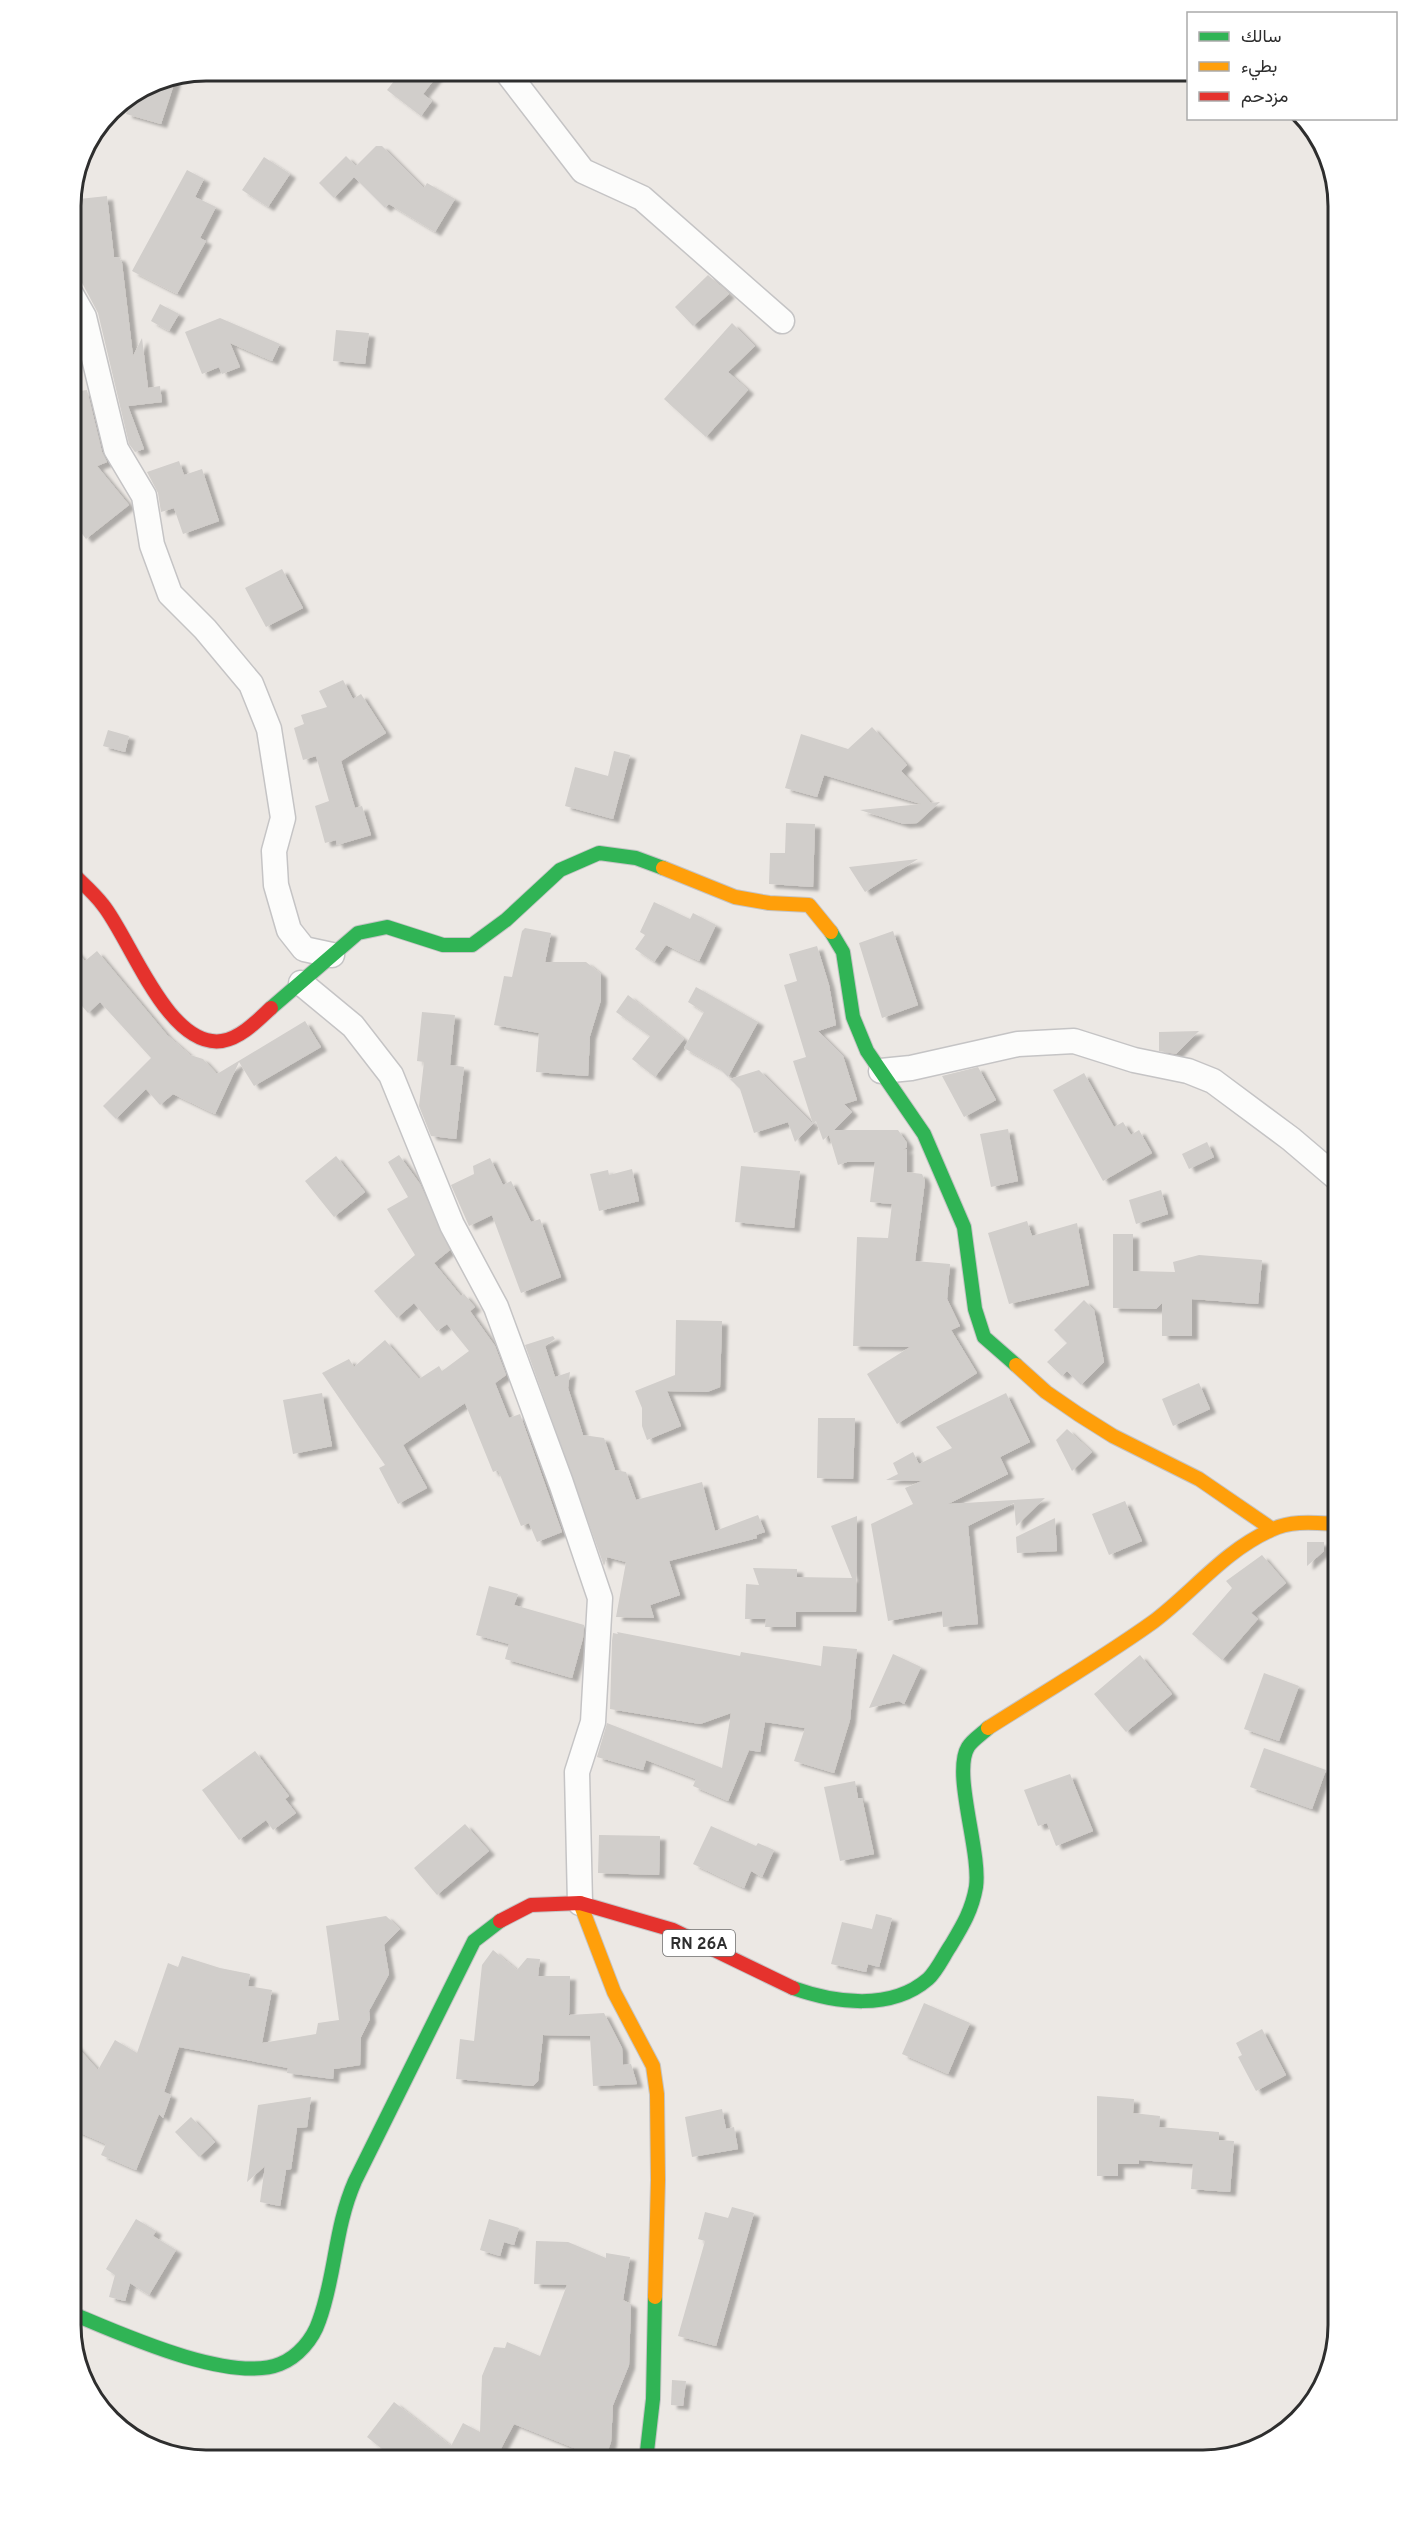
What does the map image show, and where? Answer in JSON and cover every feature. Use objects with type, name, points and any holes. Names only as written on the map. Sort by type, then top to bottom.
[{"type":"street","points":[[514,81],[583,171],[642,198],[782,321]]},
{"type":"street","points":[[81,312],[116,449],[144,496],[152,545],[170,594],[206,629],[251,684],[269,729],[283,818],[274,850],[276,885],[289,930],[304,949],[332,955]]},
{"type":"street","points":[[81,882],[104,906],[152,989],[181,1023],[202,1040],[224,1041],[247,1029],[358,933],[387,927],[443,945],[472,945],[506,920],[560,870],[599,853],[636,858],[735,897],[769,903],[809,905],[827,925],[843,952],[853,1017],[867,1051],[924,1134],[948,1185],[963,1227],[975,1309],[984,1337],[1046,1392],[1078,1414],[1113,1436],[1199,1479],[1272,1529]]},
{"type":"street","points":[[301,983],[353,1026],[391,1075],[452,1225],[496,1307],[561,1483],[600,1598],[593,1722],[577,1772],[580,1903],[614,1992],[653,2066],[657,2094],[658,2181],[652,2399],[646,2450]]},
{"type":"street","points":[[881,1071],[911,1068],[1018,1044],[1074,1041],[1134,1060],[1188,1071],[1213,1081],[1291,1139],[1328,1170]]},
{"type":"street","name":"RN 26A","points":[[81,2317],[163,2348],[233,2368],[263,2368],[280,2364],[298,2352],[317,2327],[322,2316],[329,2287],[337,2230],[355,2181],[474,1941],[494,1924],[531,1905],[580,1903],[673,1930],[785,1985],[822,1998],[872,2001],[903,1994],[929,1978],[969,1916],[976,1886],[975,1846],[964,1781],[963,1762],[968,1747],[987,1729],[1150,1623],[1184,1598],[1214,1567],[1240,1546],[1272,1529],[1293,1523],[1328,1524]]},
{"type":"building","points":[[394,81],[433,81],[423,94],[432,101],[421,116],[387,90]]},
{"type":"building","points":[[174,85],[161,124],[126,114],[128,108],[136,102]]},
{"type":"building","points":[[376,146],[382,146],[424,188],[427,183],[455,199],[435,232],[389,204],[385,208],[354,177],[334,198],[319,183],[346,156],[356,166]]},
{"type":"building","points":[[264,157],[290,174],[268,207],[242,190]]},
{"type":"building","points":[[187,170],[204,179],[195,197],[216,207],[200,238],[206,241],[177,294],[132,271]]},
{"type":"building","points":[[107,196],[114,257],[119,257],[122,263],[133,356],[142,338],[148,388],[160,386],[162,402],[128,406],[144,449],[135,452],[129,444],[98,313],[81,281],[81,199]]},
{"type":"building","points":[[708,275],[729,294],[693,326],[675,307]]},
{"type":"building","points":[[160,304],[179,314],[169,331],[151,321]]},
{"type":"building","points":[[220,318],[280,344],[272,361],[230,343],[240,367],[222,374],[219,367],[202,374],[185,332]]},
{"type":"building","points":[[732,323],[755,346],[728,372],[748,390],[706,437],[664,399]]},
{"type":"building","points":[[336,330],[369,333],[365,364],[333,361]]},
{"type":"building","points":[[87,390],[102,452],[107,462],[97,466],[129,505],[86,539],[81,532],[81,391]]},
{"type":"building","points":[[179,461],[184,475],[202,469],[219,521],[183,534],[174,508],[161,512],[158,493],[147,472]]},
{"type":"building","points":[[282,569],[303,608],[266,627],[245,588]]},
{"type":"building","points":[[343,680],[353,699],[361,694],[386,733],[341,761],[355,808],[362,806],[371,835],[337,845],[336,840],[325,843],[315,806],[329,801],[316,756],[303,760],[294,728],[304,724],[301,715],[327,707],[319,691]]},
{"type":"building","points":[[872,727],[907,765],[901,771],[931,803],[940,802],[917,823],[904,824],[860,810],[921,804],[824,775],[817,797],[785,788],[801,734],[848,749]]},
{"type":"building","points":[[108,730],[129,736],[125,752],[103,746]]},
{"type":"building","points":[[614,751],[630,755],[613,819],[565,806],[575,767],[608,776]]},
{"type":"building","points":[[786,823],[815,824],[813,887],[769,884],[770,853],[785,853]]},
{"type":"building","points":[[918,859],[865,892],[849,867]]},
{"type":"building","points":[[654,902],[690,919],[693,913],[716,925],[699,961],[666,945],[654,962],[635,949],[645,935],[640,932]]},
{"type":"building","points":[[525,928],[551,933],[545,962],[586,962],[601,974],[601,1000],[590,1036],[588,1076],[536,1072],[539,1033],[494,1025],[504,976],[512,977],[522,931]]},
{"type":"building","points":[[893,931],[918,1005],[882,1018],[859,943]]},
{"type":"building","points":[[817,946],[829,985],[836,1025],[818,1031],[843,1056],[857,1100],[844,1104],[852,1112],[834,1130],[898,1130],[907,1143],[907,1147],[903,1150],[907,1149],[907,1172],[922,1174],[925,1181],[915,1261],[950,1264],[947,1299],[960,1326],[951,1330],[977,1373],[897,1424],[867,1374],[910,1347],[853,1346],[857,1237],[888,1238],[892,1204],[870,1202],[875,1162],[847,1162],[838,1165],[829,1135],[823,1140],[816,1121],[813,1124],[793,1061],[806,1057],[784,985],[797,981],[789,954]]},
{"type":"building","points":[[97,951],[167,1035],[190,1055],[203,1059],[217,1074],[305,1021],[321,1047],[254,1086],[239,1062],[215,1114],[173,1094],[160,1105],[146,1089],[116,1119],[103,1106],[151,1058],[100,1002],[88,1013],[81,1005],[81,957],[85,961]]},
{"type":"building","points":[[696,987],[758,1022],[728,1077],[719,1068],[684,1048],[704,1012],[688,1002]]},
{"type":"building","points":[[628,995],[684,1039],[655,1077],[632,1059],[650,1036],[616,1012]]},
{"type":"building","points":[[422,1012],[455,1015],[450,1065],[464,1067],[456,1139],[431,1136],[419,1106],[424,1062],[417,1061]]},
{"type":"building","points":[[1199,1031],[1176,1054],[1159,1051],[1159,1032]]},
{"type":"building","points":[[978,1067],[996,1100],[964,1117],[942,1076]]},
{"type":"building","points":[[759,1070],[813,1124],[795,1142],[788,1122],[754,1133],[740,1089],[730,1079]]},
{"type":"building","points":[[1084,1073],[1114,1127],[1123,1122],[1131,1135],[1139,1130],[1152,1153],[1103,1181],[1053,1090]]},
{"type":"building","points":[[1008,1129],[1018,1181],[991,1187],[980,1134]]},
{"type":"building","points":[[1207,1142],[1214,1157],[1189,1169],[1182,1154]]},
{"type":"building","points":[[399,1155],[420,1184],[450,1250],[434,1263],[461,1296],[464,1294],[475,1307],[470,1311],[495,1346],[506,1375],[495,1383],[509,1418],[520,1414],[562,1532],[537,1542],[529,1523],[521,1526],[498,1470],[493,1472],[465,1403],[403,1445],[427,1488],[398,1504],[379,1468],[385,1465],[322,1373],[349,1359],[354,1367],[385,1340],[419,1379],[439,1366],[442,1371],[469,1351],[447,1324],[437,1331],[414,1303],[397,1318],[374,1291],[415,1255],[387,1209],[408,1197],[388,1162]]},
{"type":"building","points":[[336,1156],[365,1192],[334,1217],[305,1181]]},
{"type":"building","points":[[490,1158],[503,1185],[511,1181],[531,1222],[540,1219],[561,1277],[521,1293],[492,1215],[469,1226],[451,1185],[474,1174],[473,1166]]},
{"type":"building","points":[[741,1166],[800,1171],[794,1228],[735,1222]]},
{"type":"building","points":[[632,1169],[639,1201],[599,1211],[590,1174],[608,1170],[609,1175]]},
{"type":"building","points":[[1161,1190],[1168,1214],[1136,1224],[1129,1200]]},
{"type":"building","points":[[1027,1221],[1032,1236],[1077,1223],[1089,1285],[1009,1304],[988,1233]]},
{"type":"building","points":[[1113,1234],[1133,1234],[1133,1271],[1175,1272],[1173,1262],[1199,1255],[1262,1260],[1258,1304],[1192,1299],[1192,1336],[1162,1336],[1162,1303],[1156,1309],[1113,1308]]},
{"type":"building","points":[[1084,1300],[1094,1310],[1104,1362],[1081,1385],[1067,1371],[1062,1376],[1047,1362],[1067,1343],[1054,1330]]},
{"type":"building","points":[[676,1320],[722,1321],[720,1387],[707,1392],[667,1391],[681,1426],[647,1440],[642,1426],[642,1408],[635,1391],[675,1375]]},
{"type":"building","points":[[553,1336],[555,1339],[545,1346],[555,1377],[570,1372],[568,1388],[583,1435],[604,1438],[615,1470],[626,1472],[636,1500],[702,1482],[715,1531],[758,1515],[765,1532],[756,1535],[757,1538],[669,1561],[680,1595],[650,1605],[654,1618],[616,1617],[626,1562],[607,1557],[604,1566],[525,1345]]},
{"type":"building","points":[[1199,1383],[1210,1409],[1173,1426],[1162,1399]]},
{"type":"building","points":[[322,1393],[332,1446],[293,1454],[283,1400]]},
{"type":"building","points":[[1006,1393],[1030,1442],[1000,1457],[1008,1474],[948,1504],[1045,1498],[1016,1526],[1014,1503],[968,1526],[978,1624],[943,1627],[942,1611],[888,1621],[871,1524],[913,1504],[905,1488],[922,1481],[886,1480],[898,1474],[893,1463],[913,1452],[919,1464],[952,1448],[936,1427]]},
{"type":"building","points":[[818,1418],[855,1418],[853,1479],[817,1478]]},
{"type":"building","points":[[1067,1429],[1092,1452],[1072,1471],[1056,1440]]},
{"type":"building","points":[[1125,1501],[1142,1541],[1109,1555],[1092,1514]]},
{"type":"building","points":[[857,1516],[856,1612],[796,1612],[796,1627],[765,1627],[766,1619],[745,1619],[746,1584],[759,1585],[753,1568],[797,1569],[797,1577],[852,1578],[831,1526]]},
{"type":"building","points":[[1055,1518],[1057,1551],[1017,1553],[1016,1537]]},
{"type":"building","points":[[1307,1542],[1324,1542],[1324,1551],[1307,1566]]},
{"type":"building","points":[[1262,1555],[1286,1583],[1251,1613],[1258,1619],[1222,1660],[1192,1634],[1232,1588],[1226,1581]]},
{"type":"building","points":[[489,1586],[518,1594],[514,1605],[584,1625],[583,1638],[572,1678],[505,1659],[509,1644],[476,1635]]},
{"type":"building","points":[[617,1632],[740,1656],[741,1652],[821,1666],[823,1646],[857,1649],[850,1720],[834,1773],[794,1761],[805,1728],[765,1722],[760,1752],[749,1750],[728,1801],[693,1786],[696,1779],[646,1760],[643,1770],[597,1757],[607,1723],[722,1768],[731,1713],[700,1724],[610,1709],[612,1641],[613,1633],[618,1634]]},
{"type":"building","points":[[893,1654],[921,1667],[904,1704],[899,1701],[869,1708]]},
{"type":"building","points":[[1140,1655],[1172,1694],[1126,1732],[1094,1694]]},
{"type":"building","points":[[1264,1673],[1299,1686],[1279,1741],[1244,1729]]},
{"type":"building","points":[[1264,1748],[1326,1770],[1312,1809],[1250,1787]]},
{"type":"building","points":[[255,1751],[289,1796],[285,1799],[296,1813],[273,1830],[266,1820],[239,1840],[202,1790]]},
{"type":"building","points":[[1070,1774],[1093,1831],[1056,1846],[1047,1823],[1038,1826],[1024,1790]]},
{"type":"building","points":[[855,1781],[858,1798],[862,1798],[874,1854],[840,1861],[824,1787]]},
{"type":"building","points":[[465,1824],[489,1851],[437,1895],[414,1868]]},
{"type":"building","points":[[711,1826],[756,1846],[758,1843],[774,1850],[762,1877],[751,1871],[744,1888],[693,1864]]},
{"type":"building","points":[[599,1835],[660,1836],[659,1875],[598,1873]]},
{"type":"building","points":[[876,1914],[892,1918],[879,1967],[868,1964],[866,1972],[831,1964],[842,1922],[872,1929]]},
{"type":"building","points":[[386,1916],[400,1929],[384,1945],[389,1974],[369,2011],[370,2019],[361,2037],[360,2065],[334,2069],[333,2079],[287,2073],[288,2068],[179,2047],[164,2092],[171,2095],[163,2118],[159,2114],[136,2170],[101,2155],[106,2144],[81,2133],[81,2051],[98,2070],[115,2040],[137,2053],[168,1963],[178,1967],[182,1956],[220,1968],[250,1974],[248,1986],[272,1990],[262,2043],[316,2034],[318,2023],[339,2020],[326,1926]]},
{"type":"building","points":[[493,1950],[517,1970],[527,1958],[540,1959],[538,1976],[570,1976],[569,2015],[604,2013],[622,2048],[623,2065],[631,2064],[637,2084],[593,2086],[590,2036],[543,2035],[538,2081],[533,2086],[456,2079],[460,2039],[474,2041],[482,1965]]},
{"type":"building","points":[[924,2003],[970,2023],[948,2074],[902,2054]]},
{"type":"building","points":[[1262,2029],[1286,2075],[1256,2091],[1238,2057],[1242,2055],[1236,2043]]},
{"type":"building","points":[[1097,2096],[1134,2099],[1133,2113],[1160,2116],[1159,2127],[1219,2132],[1219,2140],[1234,2141],[1230,2192],[1191,2189],[1193,2164],[1139,2160],[1139,2164],[1118,2164],[1118,2176],[1097,2176]]},
{"type":"building","points":[[311,2097],[307,2127],[297,2128],[291,2169],[286,2170],[280,2206],[260,2202],[265,2166],[247,2182],[258,2105]]},
{"type":"building","points":[[722,2109],[726,2129],[734,2127],[738,2149],[692,2157],[685,2117]]},
{"type":"building","points":[[191,2117],[215,2142],[199,2157],[175,2132]]},
{"type":"building","points":[[732,2207],[754,2213],[716,2346],[678,2336],[705,2241],[698,2239],[705,2212],[728,2218]]},
{"type":"building","points":[[136,2219],[156,2231],[153,2236],[176,2250],[149,2295],[130,2283],[125,2301],[109,2297],[115,2275],[106,2269]]},
{"type":"building","points":[[489,2219],[519,2228],[514,2245],[504,2242],[500,2256],[480,2250]]},
{"type":"building","points":[[536,2241],[568,2242],[606,2258],[606,2253],[630,2257],[623,2300],[631,2304],[629,2365],[613,2405],[611,2442],[608,2450],[579,2450],[514,2424],[500,2450],[383,2450],[367,2437],[394,2402],[451,2446],[463,2423],[480,2432],[482,2376],[494,2347],[505,2348],[507,2342],[540,2356],[567,2285],[534,2284]]},
{"type":"building","points":[[672,2380],[686,2381],[683,2406],[671,2405]]},
{"type":"traffic: fast","points":[[271,1008],[358,933],[387,927],[443,945],[472,945],[506,920],[560,870],[599,853],[636,858],[663,868]]},
{"type":"traffic: fast","points":[[831,932],[843,952],[853,1017],[867,1051],[924,1134],[964,1227],[975,1309],[984,1337],[1016,1365]]},
{"type":"traffic: fast","points":[[793,1988],[844,2000],[880,2000],[913,1989],[934,1972],[963,1924],[976,1887],[975,1854],[963,1775],[964,1759],[970,1744],[988,1728]]},
{"type":"traffic: fast","points":[[81,2317],[175,2354],[233,2367],[259,2368],[280,2364],[299,2352],[309,2341],[325,2304],[343,2217],[355,2181],[474,1941],[500,1921]]},
{"type":"traffic: fast","points":[[647,2450],[653,2399],[655,2297]]},
{"type":"traffic: slow","points":[[663,868],[735,897],[769,903],[809,905],[831,932]]},
{"type":"traffic: slow","points":[[1016,1365],[1046,1392],[1078,1414],[1113,1436],[1199,1479],[1272,1529]]},
{"type":"traffic: slow","points":[[988,1728],[1153,1622],[1224,1560],[1254,1539],[1287,1525],[1328,1524]]},
{"type":"traffic: slow","points":[[580,1903],[614,1992],[653,2066],[657,2094],[658,2180],[655,2297]]},
{"type":"traffic: jam","points":[[81,882],[103,905],[152,988],[184,1028],[202,1039],[222,1041],[242,1032],[271,1008]]},
{"type":"traffic: jam","points":[[500,1921],[531,1905],[580,1903],[673,1930],[793,1988]]}]
